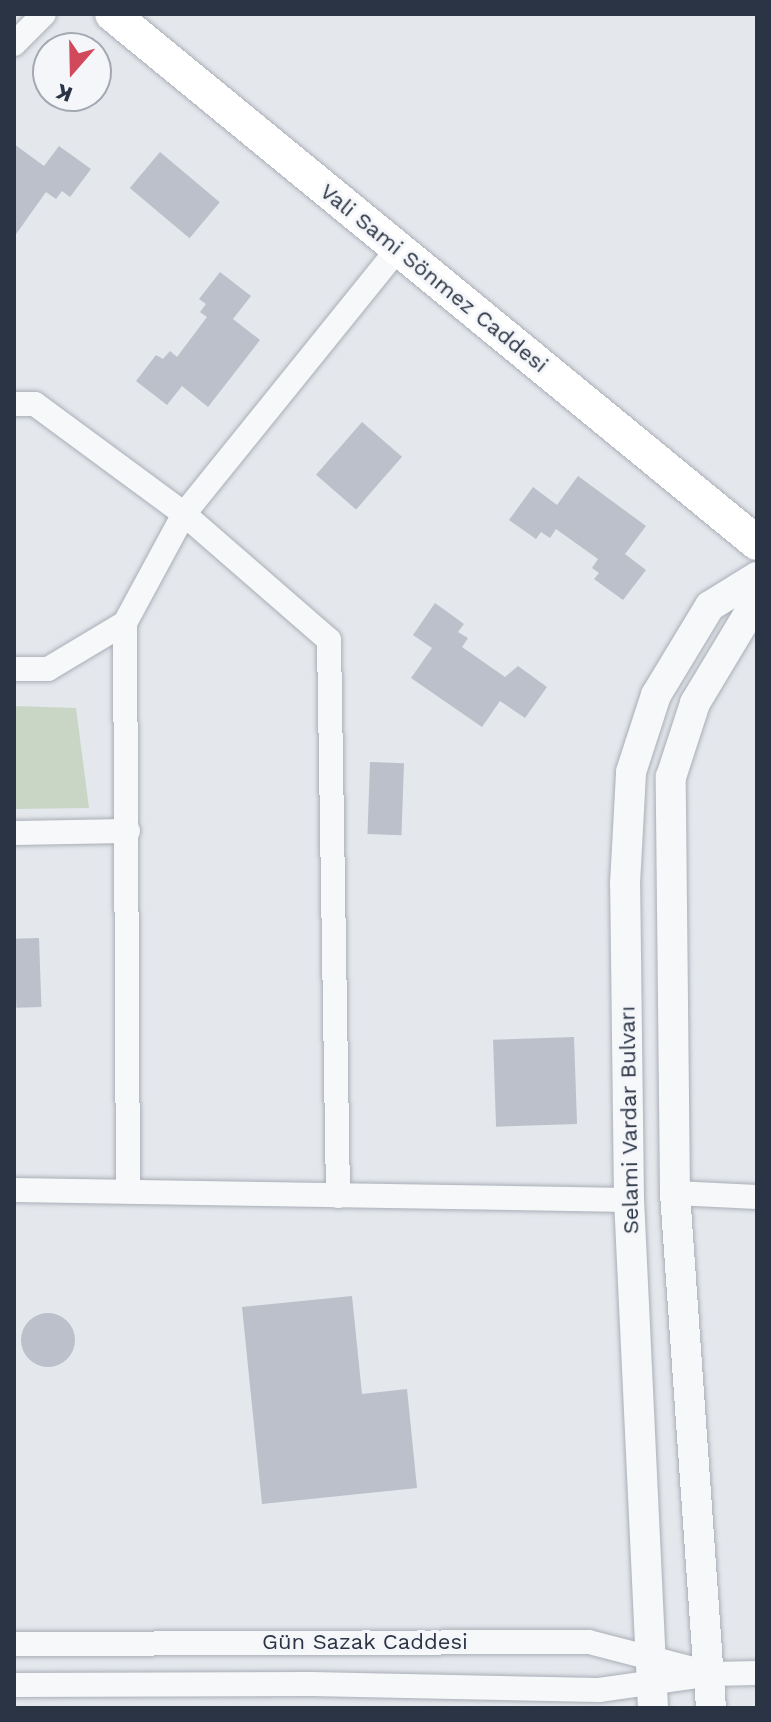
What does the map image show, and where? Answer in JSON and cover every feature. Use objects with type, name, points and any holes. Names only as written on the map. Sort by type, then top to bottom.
[{"type":"main road","name":"Vali Sami Sönmez Caddesi","points":[[112,14],[757,543]]},
{"type":"street","points":[[14,44],[44,14]]},
{"type":"street","points":[[128,1191],[125,623],[184,514],[398,249]]},
{"type":"street","points":[[14,404],[35,404],[184,514],[329,640],[338,1196]]},
{"type":"street","name":"Selami Vardar Bulvarı","points":[[652,1681],[629,1200],[625,884],[631,772],[656,695],[710,606],[757,577]]},
{"type":"street","name":"Selami Vardar Bulvarı","points":[[711,1708],[675,1193],[671,777],[695,703],[757,600]]},
{"type":"street","points":[[14,669],[48,669],[125,623]]},
{"type":"street","points":[[14,833],[128,831]]},
{"type":"street","points":[[14,1190],[629,1200]]},
{"type":"street","points":[[675,1193],[757,1197]]},
{"type":"street","name":"Gün Sazak Caddesi","points":[[14,1644],[589,1642],[652,1681]]},
{"type":"street","name":"Gün Sazak Caddesi","points":[[14,1685],[311,1696],[599,1690],[711,1674],[757,1673]]},
{"type":"green space","points":[[14,706],[76,708],[89,808],[14,809]]},
{"type":"green space","points":[[14,1706],[246,1708],[14,1708]]},
{"type":"building","points":[[14,144],[44,166],[59,146],[91,169],[70,197],[62,191],[56,199],[46,192],[14,237]]},
{"type":"building","points":[[160,152],[220,202],[190,238],[130,188]]},
{"type":"building","points":[[220,272],[251,296],[233,319],[260,340],[208,407],[182,386],[167,405],[136,381],[156,355],[163,359],[170,351],[177,357],[207,317],[200,312],[206,304],[199,299]]},
{"type":"building","points":[[362,422],[402,457],[356,510],[316,475]]},
{"type":"building","points":[[578,476],[646,526],[625,554],[646,570],[623,600],[594,579],[599,573],[592,568],[598,559],[556,529],[550,538],[541,532],[536,539],[509,520],[533,487],[557,505]]},
{"type":"building","points":[[435,603],[464,624],[458,632],[468,638],[462,647],[505,677],[518,666],[547,687],[525,718],[500,701],[482,727],[411,678],[432,648],[413,635]]},
{"type":"building","points":[[370,762],[404,763],[401,835],[367,834]]},
{"type":"building","points":[[39,938],[41,1007],[16,1008],[14,939]]},
{"type":"building","points":[[574,1037],[577,1124],[496,1127],[493,1040]]},
{"type":"building","points":[[352,1296],[362,1394],[407,1389],[417,1488],[262,1504],[242,1307]]},
{"type":"building","points":[[48,1313],[67,1321],[75,1340],[67,1359],[48,1367],[29,1359],[21,1340],[29,1321]]}]
